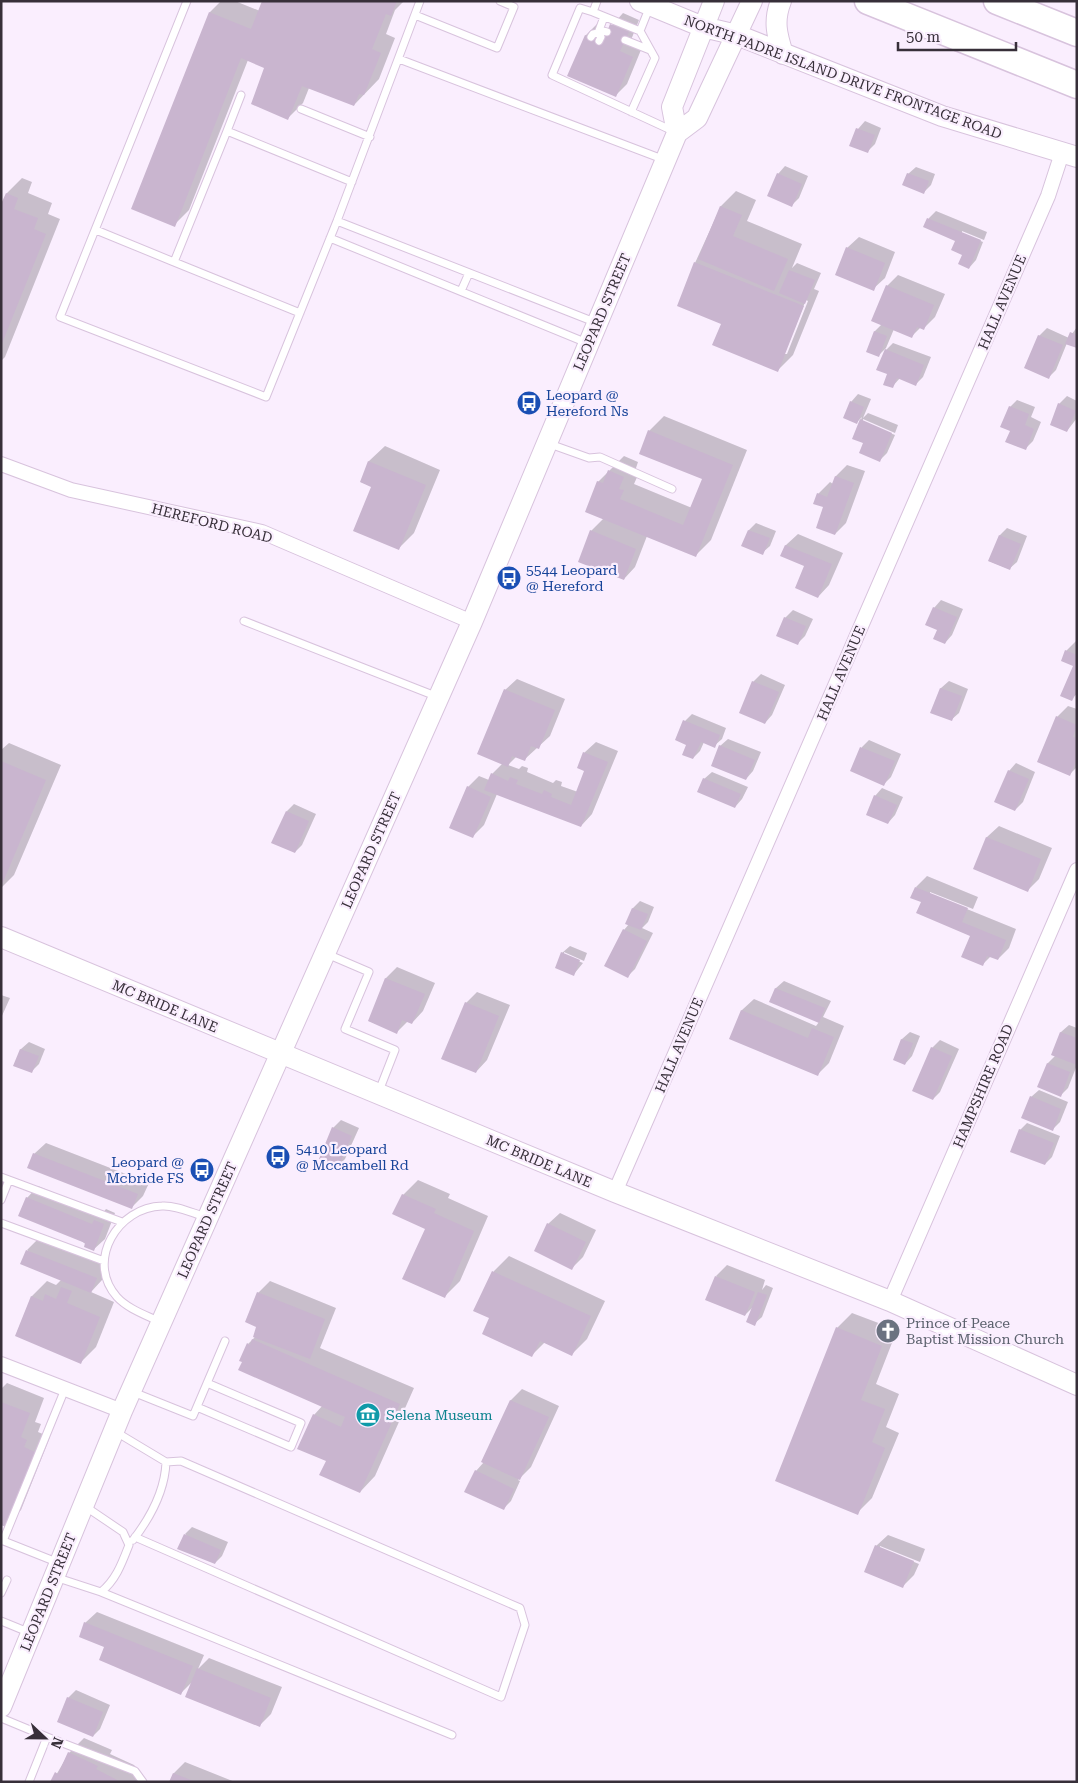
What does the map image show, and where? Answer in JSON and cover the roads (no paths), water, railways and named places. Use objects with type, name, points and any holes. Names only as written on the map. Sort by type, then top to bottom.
[{"type":"highway","points":[[868,1],[1077,86]]},
{"type":"highway","points":[[997,1],[1077,33]]},
{"type":"main road","points":[[677,133],[672,107],[714,1]]},
{"type":"main road","name":"LEOPARD STREET","points":[[1,1707],[122,1411],[472,622],[665,160],[677,133],[697,118],[751,2]]},
{"type":"main road","name":"NORTH PADRE ISLAND DRIVE FRONTAGE ROAD","points":[[650,3],[703,27],[737,35],[949,119],[1070,155]]},
{"type":"main road","points":[[779,7],[775,27],[783,54]]},
{"type":"main road","name":"MC BRIDE LANE","points":[[1,938],[615,1192],[890,1301],[1077,1385]]},
{"type":"street","name":"HALL AVENUE","points":[[615,1192],[1048,196],[1070,155]]},
{"type":"street","name":"HEREFORD ROAD","points":[[1,464],[71,490],[262,532],[472,622]]},
{"type":"street","name":"HAMPSHIRE ROAD","points":[[890,1301],[1077,870]]},
{"type":"street","points":[[1,1364],[122,1411]]},
{"type":"lane","points":[[187,1],[60,317],[266,397],[337,222],[420,1]]},
{"type":"lane","points":[[415,16],[497,48],[514,7],[500,1]]},
{"type":"lane","points":[[593,12],[597,1]]},
{"type":"lane","points":[[640,31],[650,3]]},
{"type":"lane","points":[[631,112],[655,58],[640,31],[580,8],[552,75],[581,85],[631,112],[677,133]]},
{"type":"lane","points":[[591,37],[593,34],[601,34],[604,17]]},
{"type":"lane","points":[[625,40],[651,50]]},
{"type":"lane","points":[[399,59],[665,160]]},
{"type":"lane","points":[[174,262],[241,95]]},
{"type":"lane","points":[[301,109],[370,137]]},
{"type":"lane","points":[[226,132],[352,182]]},
{"type":"lane","points":[[337,222],[597,323]]},
{"type":"lane","points":[[96,230],[300,313]]},
{"type":"lane","points":[[330,238],[589,343]]},
{"type":"lane","points":[[462,292],[469,273]]},
{"type":"lane","points":[[547,443],[589,458],[600,457],[672,489]]},
{"type":"lane","points":[[244,621],[438,697]]},
{"type":"lane","points":[[325,953],[369,972],[345,1029],[395,1050],[378,1094]]},
{"type":"lane","points":[[1,1177],[122,1222]]},
{"type":"lane","points":[[1,1200],[9,1180]]},
{"type":"lane","points":[[161,1323],[133,1309],[117,1296],[109,1282],[104,1261],[107,1247],[122,1222],[135,1212],[162,1206],[209,1218]]},
{"type":"lane","points":[[1,1223],[104,1261]]},
{"type":"lane","points":[[131,1391],[193,1416],[225,1341]]},
{"type":"lane","points":[[197,1408],[291,1447],[301,1423],[207,1383]]},
{"type":"lane","points":[[65,1389],[2,1540],[101,1592],[452,1735]]},
{"type":"lane","points":[[114,1430],[166,1462],[181,1461],[520,1608],[525,1625],[501,1697],[135,1537]]},
{"type":"lane","points":[[101,1592],[112,1583],[129,1545],[161,1490],[166,1462]]},
{"type":"lane","points":[[84,1505],[123,1532],[129,1545]]},
{"type":"lane","points":[[1,1593],[7,1580]]},
{"type":"lane","points":[[1,1621],[31,1634]]},
{"type":"lane","points":[[1,1718],[135,1772],[144,1782]]},
{"type":"lane","points":[[28,1782],[47,1737]]},
{"type":"place","name":"Leopard @ Hereford Ns","points":[[529,403]]},
{"type":"place","name":"5544 Leopard @ Hereford","points":[[509,578]]},
{"type":"place","name":"5410 Leopard @ Mccambell Rd","points":[[278,1157]]},
{"type":"place","name":"Leopard @ Mcbride FS","points":[[202,1170]]},
{"type":"place","name":"Prince of Peace Baptist Mission Church","points":[[888,1331]]},
{"type":"place","name":"Selena Museum","points":[[368,1415]]}]
